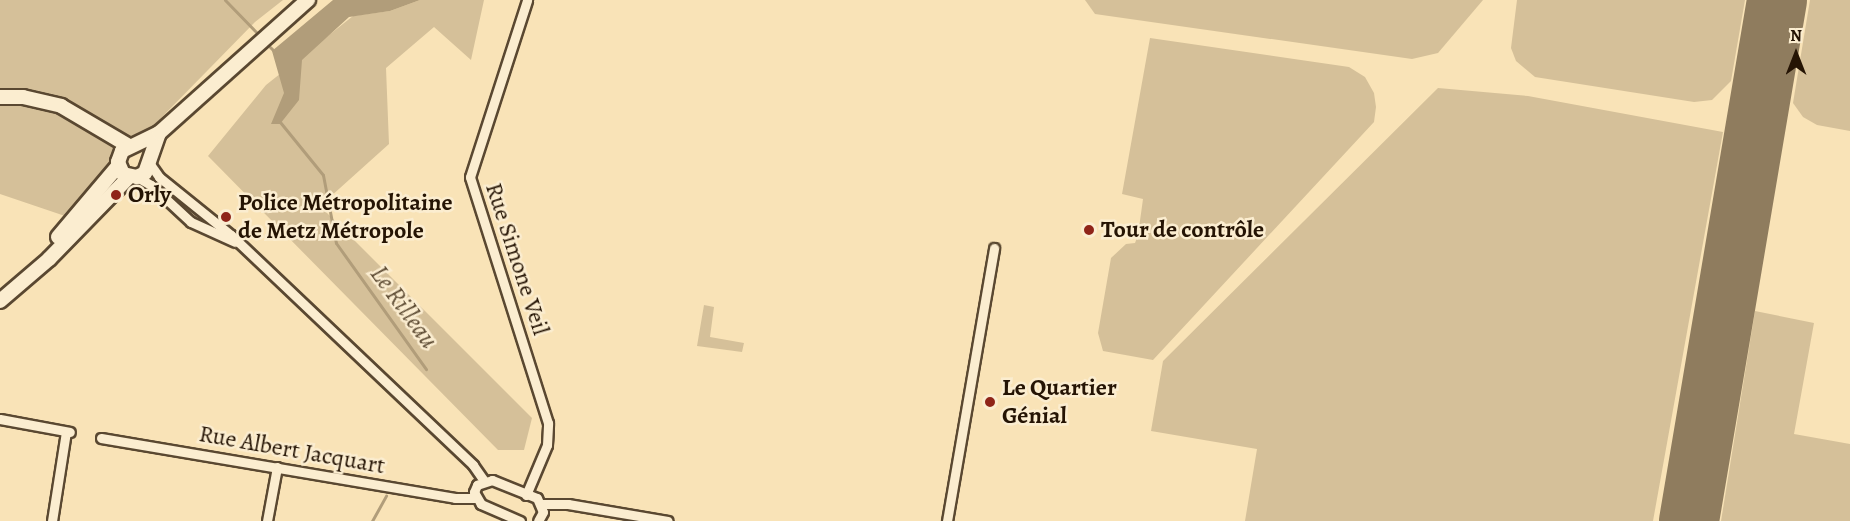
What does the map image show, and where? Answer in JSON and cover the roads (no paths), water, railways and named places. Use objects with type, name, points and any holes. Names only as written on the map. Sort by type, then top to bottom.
[{"type":"main road","points":[[20,282],[133,146],[159,133],[308,0]]},
{"type":"main road","points":[[0,97],[33,99],[61,106],[106,135],[133,146],[149,160]]},
{"type":"main road","points":[[0,301],[49,259],[133,177],[149,160],[159,133]]},
{"type":"main road","points":[[106,135],[118,162],[133,177]]},
{"type":"street","name":"Rue Simone Veil","points":[[526,495],[547,445],[548,423],[470,177],[527,0]]},
{"type":"street","points":[[149,160],[159,177],[203,210],[473,465],[484,481]]},
{"type":"street","points":[[133,177],[152,185],[191,222],[235,242]]},
{"type":"street","points":[[191,222],[203,210]]},
{"type":"street","points":[[947,521],[994,248]]},
{"type":"street","points":[[0,419],[68,432],[52,521]]},
{"type":"street","name":"Rue Albert Jacquart","points":[[101,438],[455,498],[476,498]]},
{"type":"street","points":[[267,521],[277,467]]},
{"type":"street","points":[[520,521],[476,498],[477,485],[492,480],[537,498],[542,504],[543,512],[537,521]]},
{"type":"street","points":[[542,504],[567,504],[668,521]]},
{"type":"waterway","name":"Le Rilleau","points":[[225,0],[256,32]]},
{"type":"waterway","name":"Le Rilleau","points":[[270,47],[275,52]]},
{"type":"waterway","name":"Le Rilleau","points":[[280,122],[323,175],[336,243],[426,369]]},
{"type":"waterway","name":"Le Rilleau","points":[[372,521],[386,496]]},
{"type":"place","name":"Orly","points":[[116,195]]},
{"type":"place","name":"Police Métropolitaine de Metz Métropole","points":[[226,217]]},
{"type":"place","name":"Tour de contrôle","points":[[1089,230]]},
{"type":"place","name":"Le Quartier Génial","points":[[990,402]]}]
